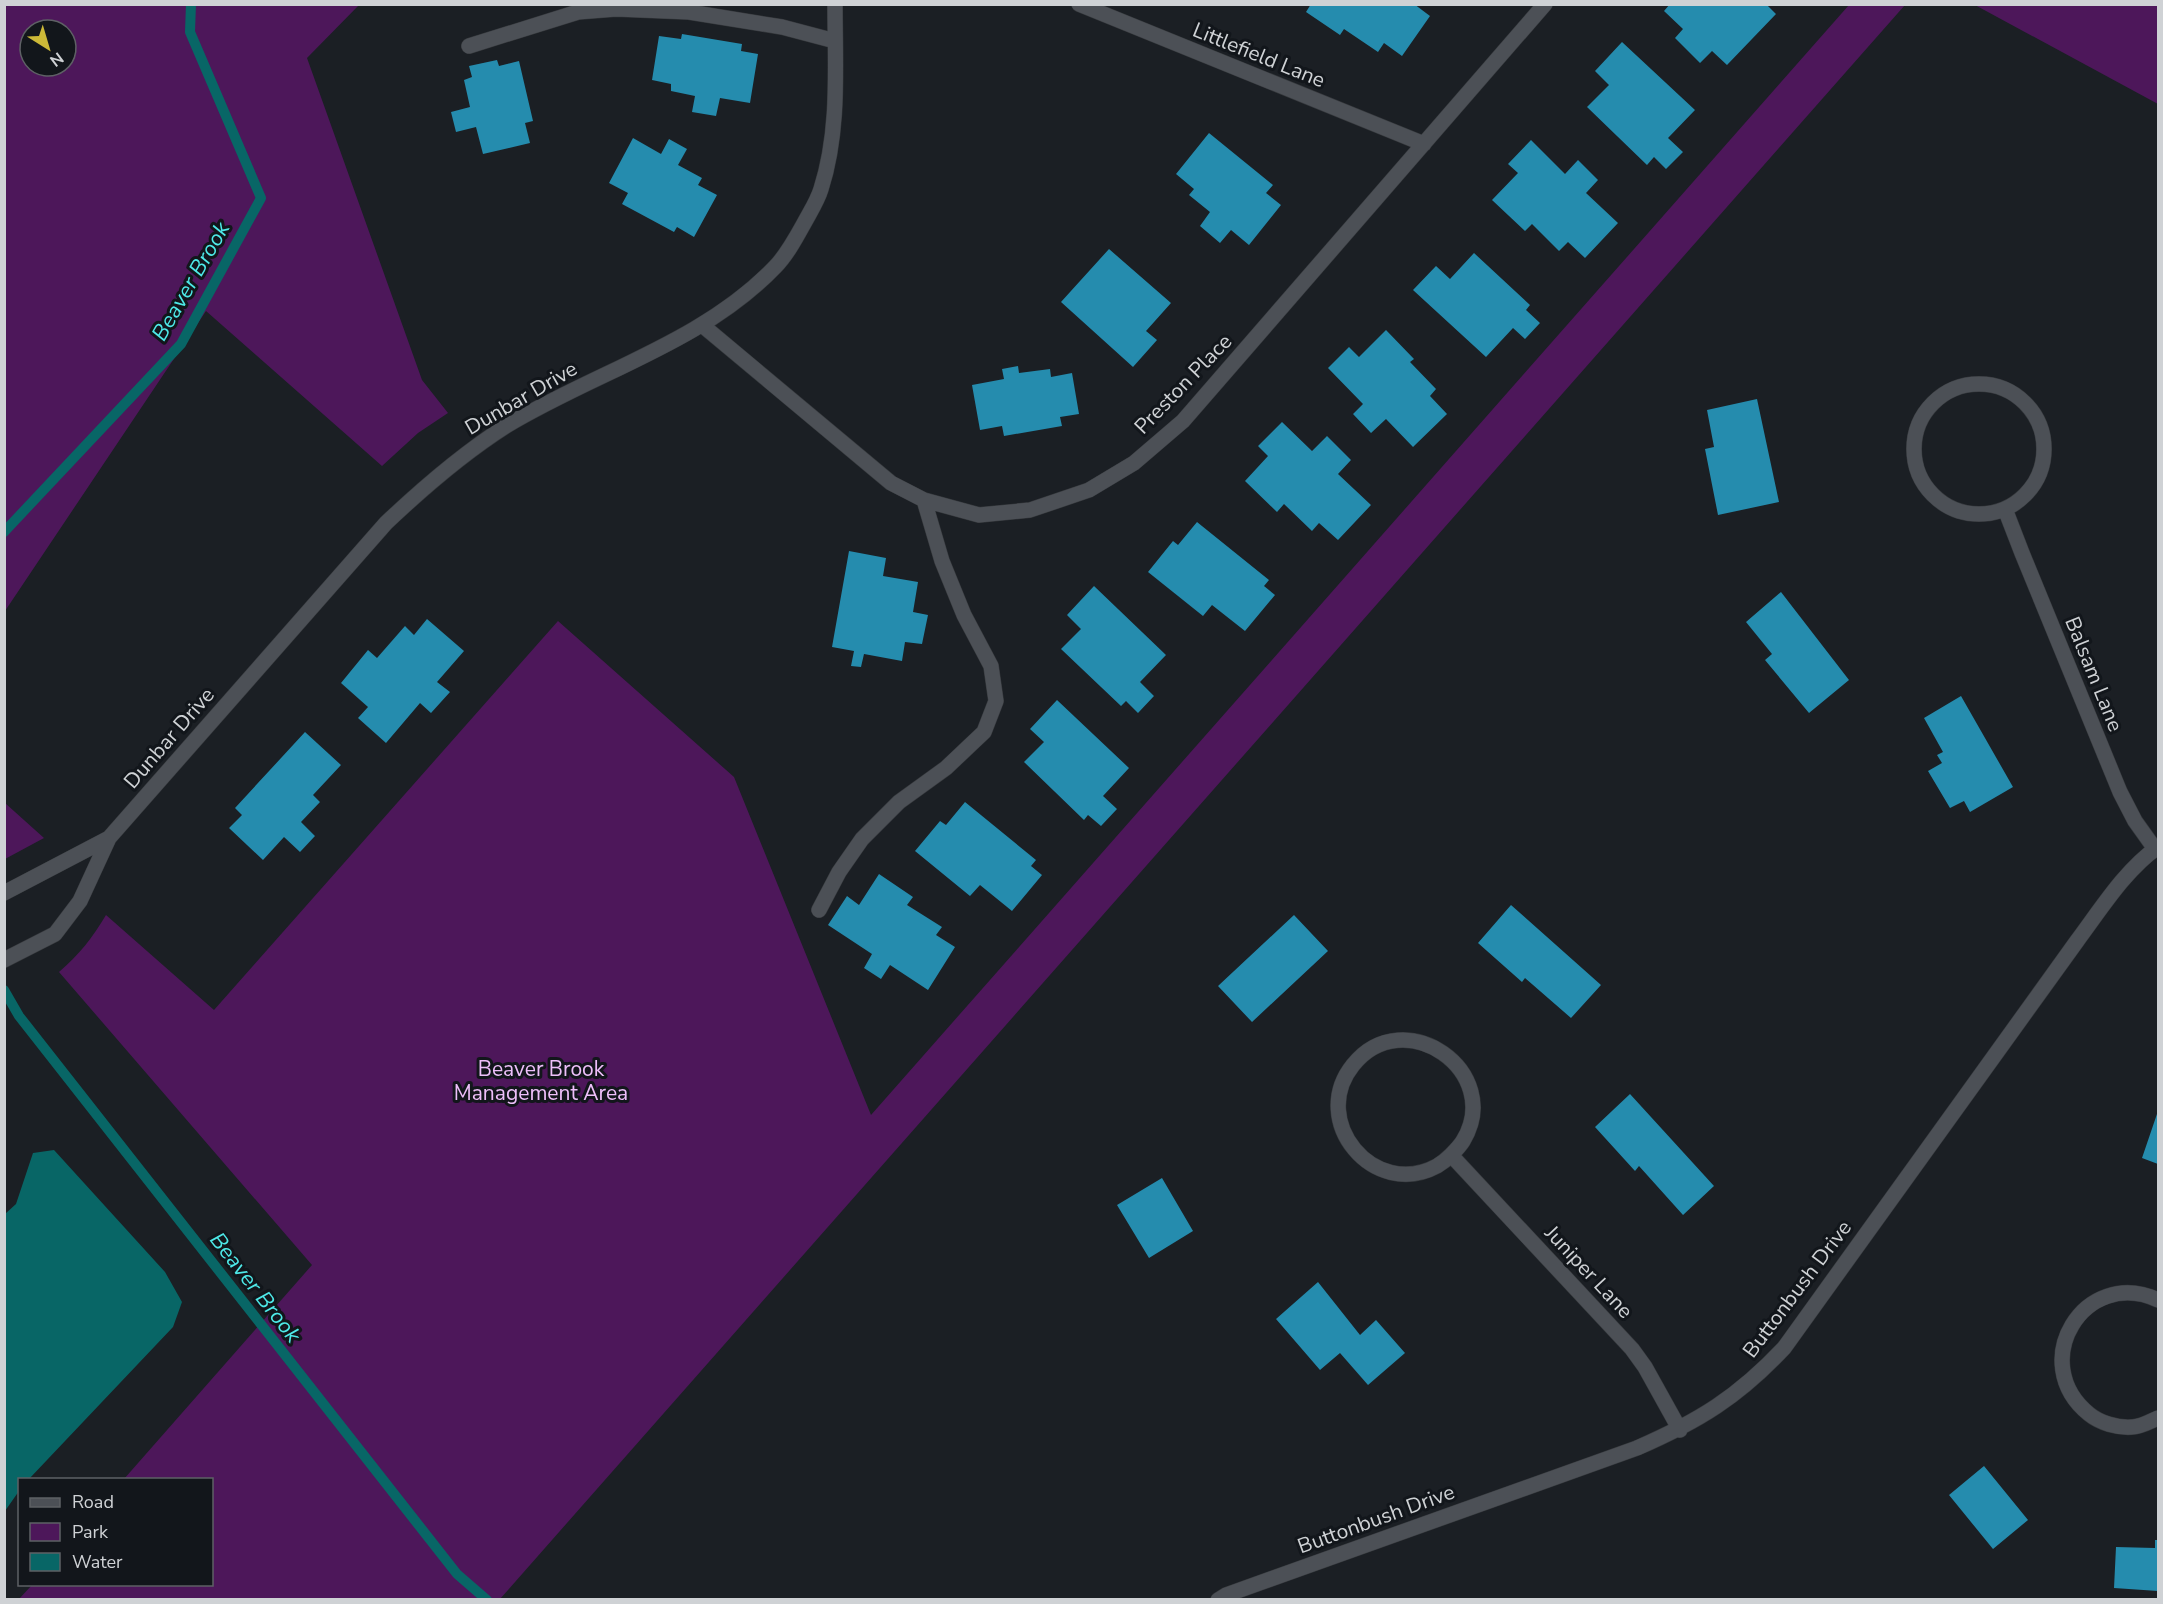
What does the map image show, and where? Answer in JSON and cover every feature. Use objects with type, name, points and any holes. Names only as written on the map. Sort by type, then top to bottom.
[{"type":"street","name":"Dunbar Drive","points":[[4,960],[55,934],[80,901],[109,838],[386,523],[426,485],[507,426],[702,325],[776,266],[800,231],[821,192],[830,158],[834,115],[835,4]]},
{"type":"street","name":"Littlefield Lane","points":[[1079,4],[1424,144]]},
{"type":"street","name":"Preston Place","points":[[702,325],[891,483],[924,500],[979,515],[1030,510],[1089,490],[1134,463],[1183,421],[1545,4]]},
{"type":"street","points":[[469,46],[578,12],[616,9],[689,12],[782,27],[835,41]]},
{"type":"street","points":[[1976,384],[1992,385],[2008,390],[2022,400],[2040,426],[2044,442],[2044,459],[2039,475],[2031,489],[2020,501],[2006,509],[1990,514],[1973,515],[1957,511],[1942,504],[1930,494],[1920,480],[1913,448],[1915,432],[1922,417],[1932,404],[1945,394],[1960,387],[1976,384]]},
{"type":"street","points":[[819,909],[839,872],[862,839],[899,802],[946,768],[984,732],[996,701],[991,666],[964,615],[942,561],[924,500]]},
{"type":"street","name":"Balsam Lane","points":[[2006,509],[2022,554],[2120,792],[2135,821],[2157,848]]},
{"type":"street","name":"Dunbar Drive","points":[[4,893],[109,838]]},
{"type":"street","name":"Buttonbush Drive","points":[[1218,1599],[1585,1467],[1680,1430],[1735,1395],[1784,1348],[2077,941],[2124,880],[2157,848]]},
{"type":"street","points":[[1400,1040],[1418,1041],[1436,1047],[1450,1057],[1462,1071],[1470,1088],[1473,1106],[1470,1124],[1463,1141],[1451,1155],[1437,1166],[1420,1172],[1401,1174],[1384,1170],[1367,1162],[1354,1150],[1344,1134],[1339,1117],[1339,1099],[1344,1081],[1353,1065],[1366,1053],[1382,1044],[1400,1040]]},
{"type":"street","name":"Juniper Lane","points":[[1451,1155],[1632,1349],[1646,1367],[1680,1430]]},
{"type":"street","points":[[2158,1300],[2133,1292],[2105,1296],[2092,1303],[2079,1313],[2064,1339],[2061,1366],[2066,1385],[2078,1405],[2095,1419],[2108,1424],[2133,1427],[2158,1418]]},
{"type":"green space","points":[[5,4],[359,5],[307,58],[422,380],[448,413],[418,433],[382,466],[206,311],[5,611]]},
{"type":"green space","name":"Beaver Brook Management Area","points":[[1849,5],[1905,5],[500,1599],[19,1599],[31,1586],[213,1586],[213,1478],[125,1478],[312,1265],[59,972],[85,945],[106,915],[214,1010],[558,621],[734,777],[871,1115]]},
{"type":"green space","points":[[1975,5],[2158,5],[2158,104]]},
{"type":"green space","points":[[5,803],[44,838],[5,859]]},
{"type":"water","points":[[54,1150],[165,1272],[182,1302],[173,1327],[30,1478],[18,1478],[18,1492],[5,1511],[5,1214],[16,1204],[33,1153]]},
{"type":"building","points":[[1311,4],[1414,4],[1430,16],[1402,56],[1384,43],[1378,52],[1344,29],[1340,35],[1306,12]]},
{"type":"building","points":[[1670,4],[1766,4],[1776,14],[1727,65],[1712,51],[1700,63],[1675,38],[1683,29],[1664,11]]},
{"type":"building","points":[[682,34],[742,44],[741,51],[758,54],[750,103],[720,98],[716,116],[692,112],[695,96],[671,91],[671,84],[652,80],[659,36],[681,39]]},
{"type":"building","points":[[1622,42],[1695,110],[1668,138],[1683,152],[1666,169],[1654,157],[1647,165],[1587,107],[1609,85],[1595,71]]},
{"type":"building","points":[[497,60],[499,66],[519,61],[533,121],[525,123],[530,143],[483,154],[476,127],[456,132],[451,112],[470,107],[464,80],[472,77],[469,66]]},
{"type":"building","points":[[1209,133],[1273,185],[1266,193],[1281,205],[1249,245],[1231,230],[1220,243],[1200,226],[1210,212],[1189,195],[1194,189],[1176,174]]},
{"type":"building","points":[[633,138],[661,154],[669,139],[687,149],[678,165],[702,178],[698,185],[717,195],[694,237],[677,227],[674,232],[622,204],[628,193],[609,183]]},
{"type":"building","points":[[1531,140],[1565,174],[1578,160],[1598,180],[1586,193],[1618,223],[1585,258],[1568,242],[1559,251],[1532,224],[1525,231],[1492,200],[1518,173],[1508,164]]},
{"type":"building","points":[[1109,249],[1171,303],[1146,331],[1157,340],[1133,367],[1061,302]]},
{"type":"building","points":[[1474,253],[1530,305],[1526,310],[1540,323],[1525,339],[1513,328],[1486,357],[1413,290],[1436,266],[1450,279]]},
{"type":"building","points":[[1386,330],[1414,359],[1410,362],[1436,389],[1430,396],[1447,414],[1413,447],[1386,419],[1371,433],[1353,414],[1363,404],[1328,368],[1349,347],[1359,357]]},
{"type":"building","points":[[1018,366],[1019,373],[1050,369],[1051,377],[1072,373],[1079,414],[1060,417],[1062,426],[1004,436],[1002,426],[980,430],[972,385],[1004,379],[1002,369]]},
{"type":"building","points":[[1757,399],[1779,502],[1718,515],[1705,449],[1714,447],[1707,410]]},
{"type":"building","points":[[1282,422],[1312,451],[1327,436],[1351,460],[1338,474],[1371,505],[1338,540],[1319,523],[1312,531],[1284,504],[1277,512],[1245,481],[1268,456],[1258,446]]},
{"type":"building","points":[[1197,522],[1269,580],[1264,586],[1275,595],[1245,631],[1212,605],[1203,616],[1148,572],[1173,541],[1178,545]]},
{"type":"building","points":[[849,551],[886,558],[883,576],[918,582],[913,612],[928,615],[922,644],[905,642],[902,661],[864,654],[861,667],[851,666],[854,651],[832,647]]},
{"type":"building","points":[[1094,586],[1166,655],[1140,682],[1154,696],[1138,713],[1126,701],[1121,706],[1061,649],[1081,629],[1067,615]]},
{"type":"building","points":[[1781,592],[1849,680],[1809,713],[1765,660],[1772,654],[1746,622]]},
{"type":"building","points":[[427,619],[464,651],[437,682],[450,692],[431,713],[420,703],[386,743],[358,718],[368,707],[341,683],[368,650],[377,658],[405,626],[414,635]]},
{"type":"building","points":[[1961,696],[2013,787],[1970,812],[1964,801],[1950,808],[1928,771],[1942,763],[1937,755],[1943,752],[1924,718]]},
{"type":"building","points":[[1057,700],[1129,768],[1103,796],[1117,809],[1101,826],[1088,815],[1084,820],[1024,762],[1044,742],[1030,729]]},
{"type":"building","points":[[305,732],[341,765],[313,795],[320,802],[301,822],[315,836],[300,852],[284,837],[263,860],[229,828],[242,815],[235,808]]},
{"type":"building","points":[[965,802],[1036,860],[1031,866],[1042,875],[1012,911],[980,885],[970,896],[915,851],[940,821],[946,825]]},
{"type":"building","points":[[879,874],[913,897],[907,905],[942,927],[936,935],[955,947],[928,990],[890,965],[881,979],[864,968],[872,954],[828,925],[847,896],[859,905]]},
{"type":"building","points":[[1511,905],[1601,985],[1571,1018],[1525,978],[1522,982],[1478,943]]},
{"type":"building","points":[[1294,915],[1328,951],[1252,1022],[1218,986]]},
{"type":"building","points":[[1630,1094],[1714,1186],[1683,1215],[1639,1166],[1635,1171],[1595,1127]]},
{"type":"building","points":[[2158,1111],[2158,1164],[2142,1158]]},
{"type":"building","points":[[1162,1178],[1193,1231],[1149,1258],[1117,1205]]},
{"type":"building","points":[[1318,1282],[1360,1335],[1376,1320],[1405,1353],[1368,1385],[1340,1353],[1320,1370],[1276,1319]]},
{"type":"building","points":[[1984,1466],[2028,1520],[1993,1549],[1949,1495]]},
{"type":"building","points":[[2155,1540],[2158,1540],[2158,1591],[2114,1588],[2116,1547],[2155,1548]]},
{"type":"waterway","name":"Beaver Brook","points":[[4,532],[181,344],[261,198],[190,32],[191,4]]},
{"type":"waterway","name":"Beaver Brook","points":[[4,990],[19,1016],[457,1574],[487,1600]]}]
